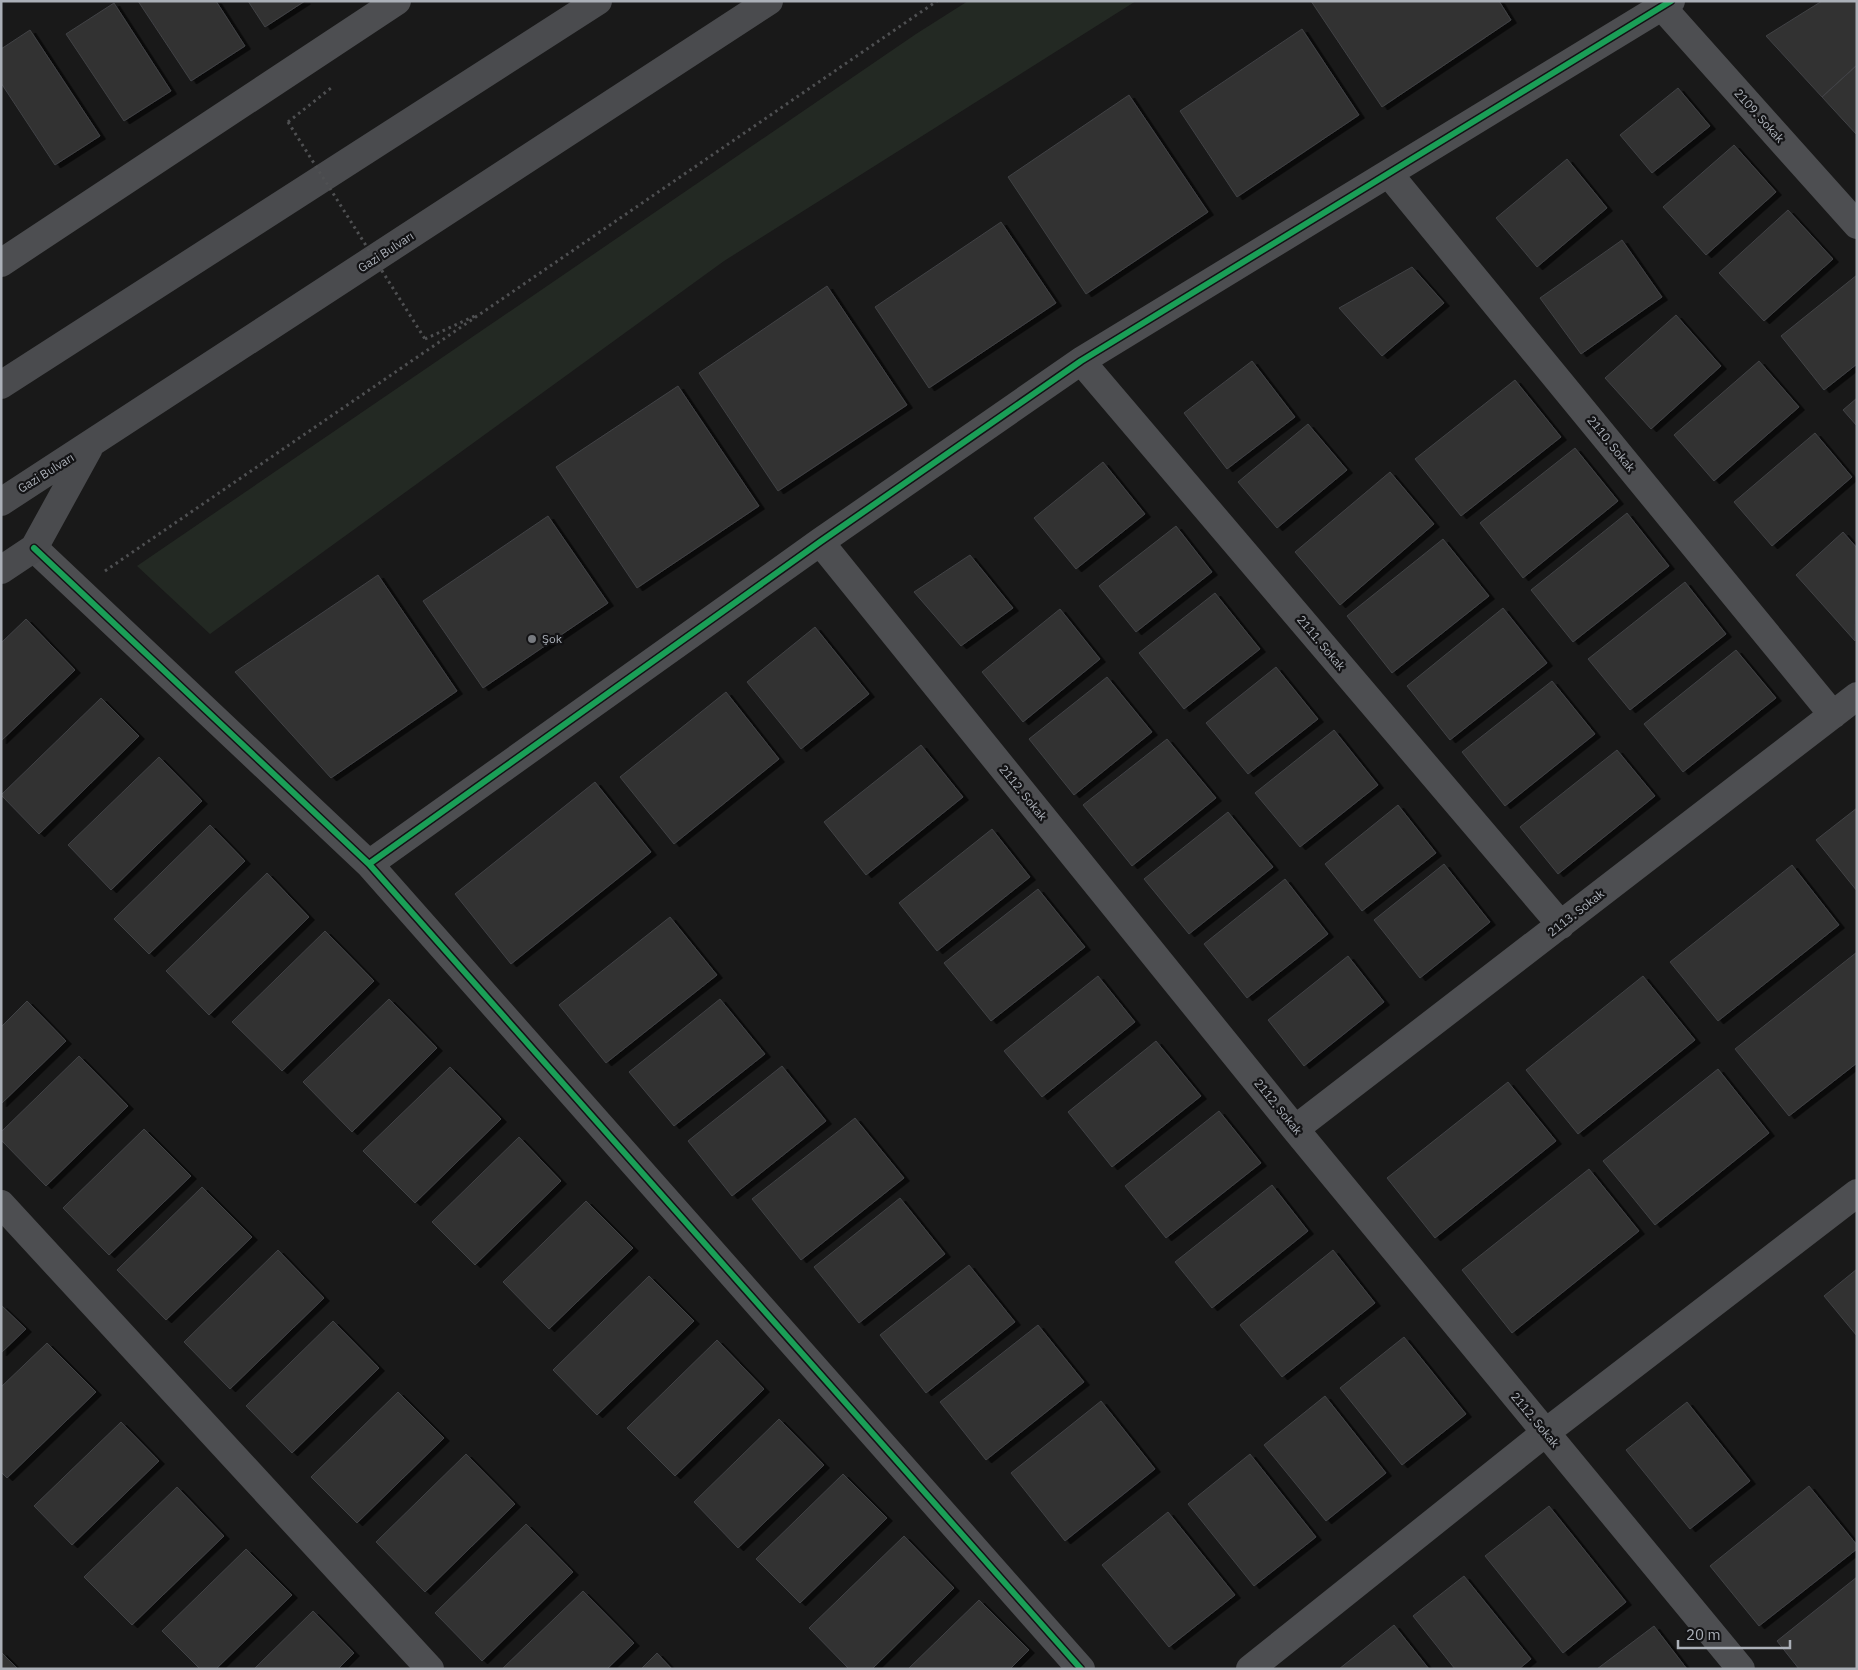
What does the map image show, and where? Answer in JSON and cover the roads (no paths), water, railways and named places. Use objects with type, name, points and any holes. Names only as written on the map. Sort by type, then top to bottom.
[{"type":"highway","points":[[1,385],[598,1]]},
{"type":"highway","name":"Gazi Bulvarı","points":[[1,502],[90,446],[769,1]]},
{"type":"highway","points":[[1,570],[34,548],[90,446]]},
{"type":"street","points":[[1,263],[397,1]]},
{"type":"street","points":[[369,864],[820,542],[1081,361],[1666,4]]},
{"type":"street","name":"2109. Sokak","points":[[1666,4],[1857,225]]},
{"type":"street","name":"2110. Sokak","points":[[1389,174],[1833,714]]},
{"type":"street","name":"2111. Sokak","points":[[1081,361],[1561,925]]},
{"type":"street","name":"2112. Sokak","points":[[820,542],[1295,1129],[1741,1669]]},
{"type":"street","points":[[34,548],[369,864],[1081,1669]]},
{"type":"street","name":"2113. Sokak","points":[[1295,1129],[1857,696]]},
{"type":"street","points":[[1250,1669],[1545,1433],[1855,1197]]},
{"type":"street","points":[[1,1204],[430,1669]]},
{"type":"place","name":"Şok","points":[[532,639]]}]
